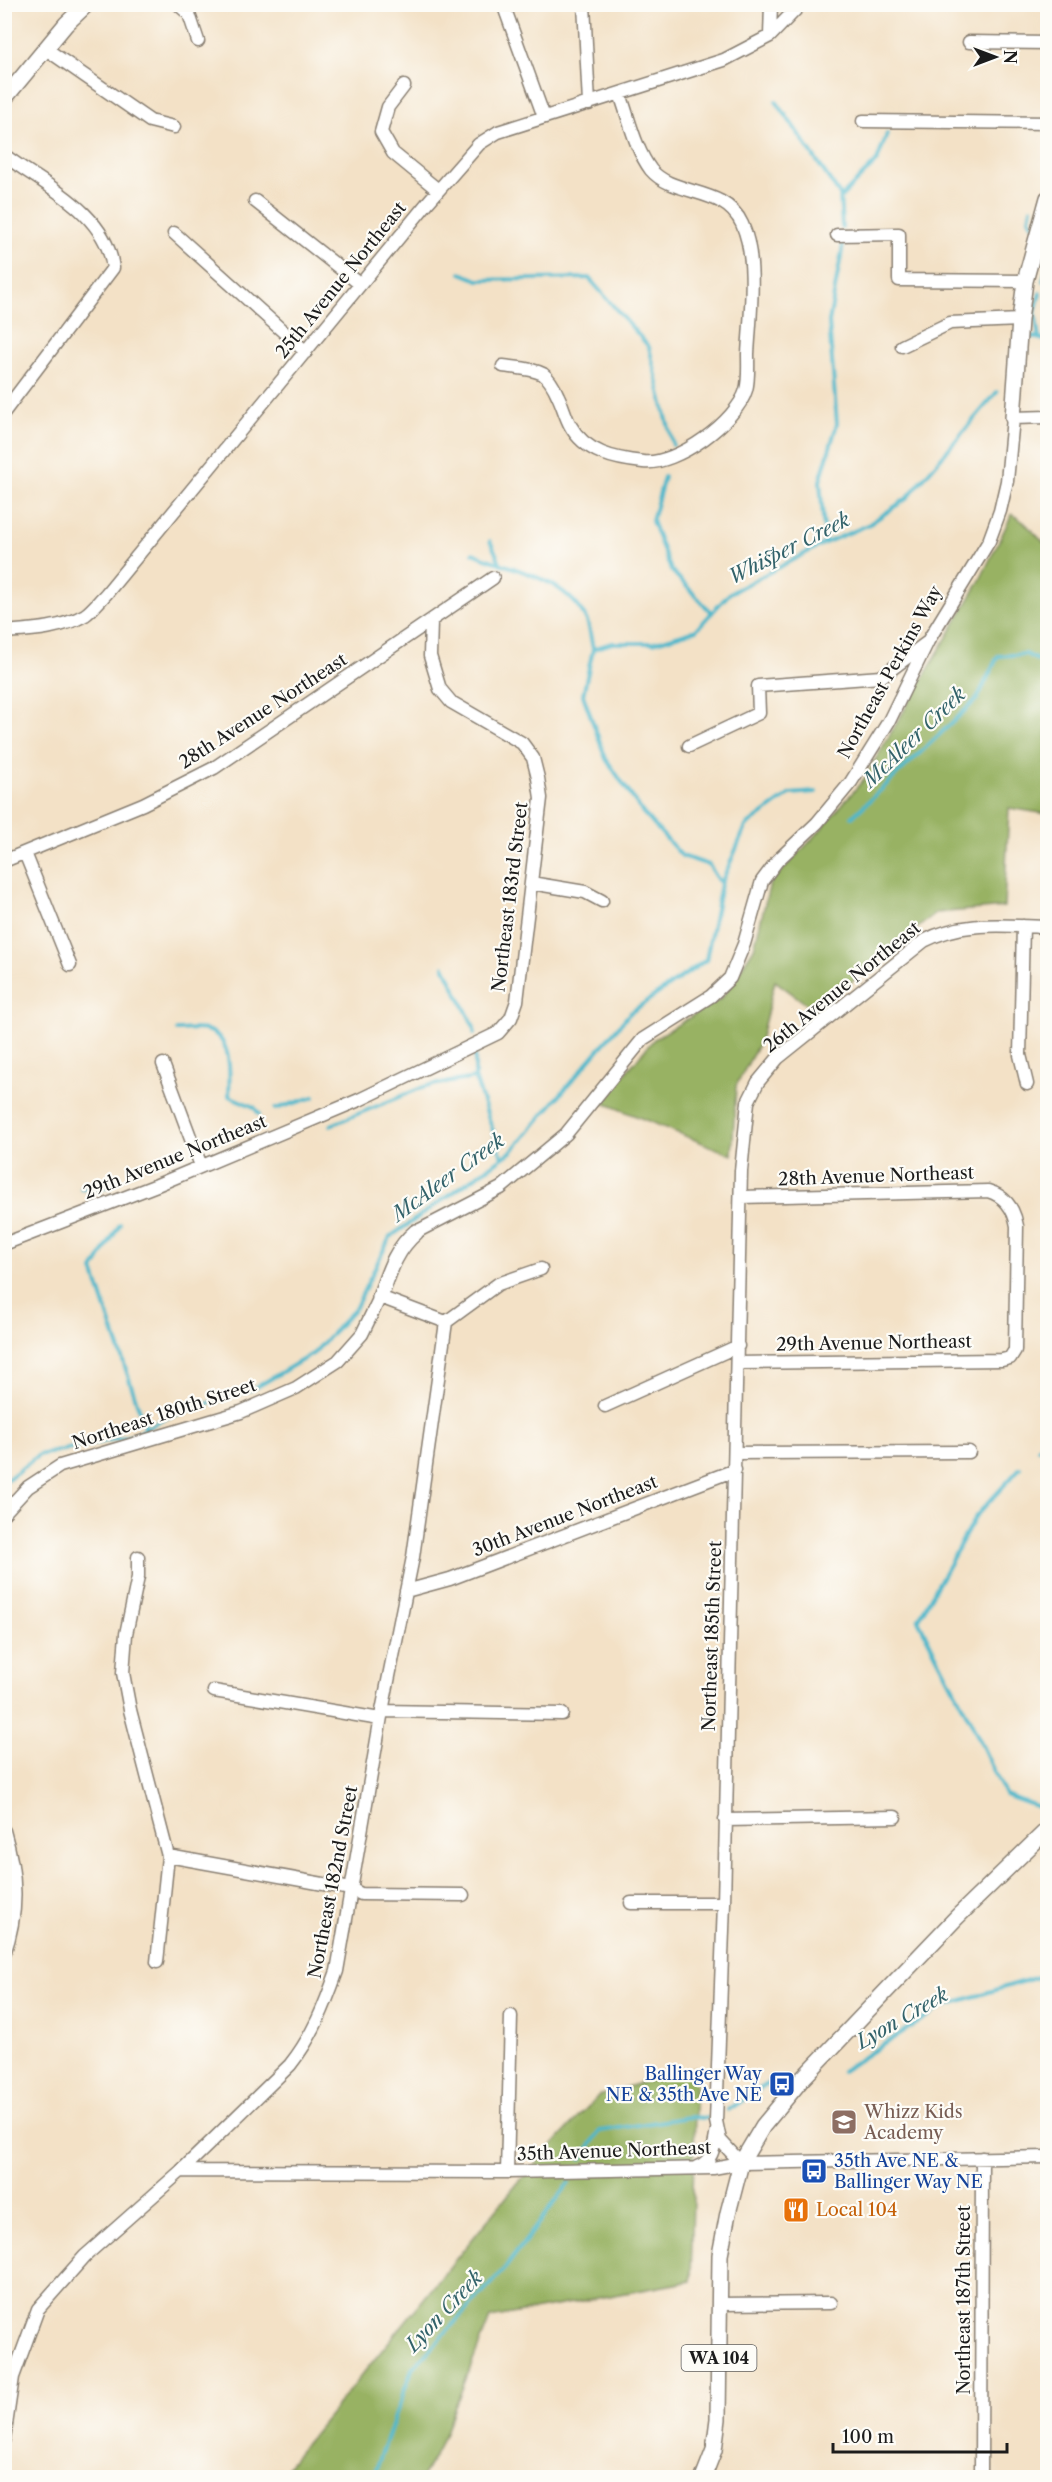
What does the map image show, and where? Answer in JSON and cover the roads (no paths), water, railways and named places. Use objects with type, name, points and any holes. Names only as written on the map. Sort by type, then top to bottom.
[{"type":"main road","points":[[4,99],[66,24],[87,4]]},
{"type":"main road","name":"Northeast Perkins Way","points":[[1013,417],[1025,281],[1047,198]]},
{"type":"main road","name":"Northeast Perkins Way","points":[[380,1297],[394,1257],[416,1232]]},
{"type":"main road","name":"WA 104","points":[[703,2478],[714,2450],[718,2419],[720,2255],[741,2163],[764,2126],[802,2079],[957,1917],[1047,1829]]},
{"type":"street","points":[[178,4],[189,14],[198,41]]},
{"type":"street","points":[[504,4],[544,117]]},
{"type":"street","points":[[584,4],[589,104]]},
{"type":"street","points":[[770,36],[771,4]]},
{"type":"street","name":"25th Avenue Northeast","points":[[4,632],[63,624],[87,614],[106,594],[438,190],[479,144],[498,132],[724,60],[770,36],[801,4]]},
{"type":"street","points":[[969,42],[1047,43]]},
{"type":"street","points":[[46,49],[150,121],[174,127]]},
{"type":"street","points":[[404,86],[388,107],[381,132],[393,153],[438,190]]},
{"type":"street","points":[[503,366],[529,369],[544,375],[554,387],[570,425],[581,442],[602,454],[648,463],[668,459],[693,447],[729,418],[740,405],[747,389],[750,261],[742,222],[728,207],[710,195],[667,183],[652,170],[642,154],[620,94]]},
{"type":"street","points":[[863,121],[1047,123]]},
{"type":"street","points":[[4,155],[67,199],[102,233],[112,255],[113,268],[4,412]]},
{"type":"street","points":[[255,201],[360,284]]},
{"type":"street","points":[[174,233],[306,352]]},
{"type":"street","points":[[837,235],[899,234],[899,280],[1025,281]]},
{"type":"street","points":[[902,346],[950,323],[1020,320]]},
{"type":"street","points":[[1013,417],[1047,417]]},
{"type":"street","name":"Northeast Perkins Way","points":[[416,1232],[501,1188],[566,1134],[643,1039],[711,996],[730,978],[744,944],[762,880],[777,861],[817,823],[851,782],[889,721],[928,641],[989,541],[1000,512],[1013,417]]},
{"type":"street","name":"28th Avenue Northeast","points":[[4,861],[143,804],[214,768],[493,578]]},
{"type":"street","name":"Northeast 183rd Street","points":[[359,1100],[498,1033],[510,1017],[516,1001],[541,798],[533,758],[522,742],[451,702],[440,689],[430,656],[431,621]]},
{"type":"street","points":[[689,746],[759,713],[758,686],[880,677],[928,641]]},
{"type":"street","points":[[25,853],[70,965]]},
{"type":"street","points":[[531,883],[585,892],[602,901]]},
{"type":"street","name":"26th Avenue Northeast","points":[[748,1102],[758,1082],[778,1058],[924,941],[940,932],[964,926],[1047,927]]},
{"type":"street","points":[[1023,926],[1020,1055],[1027,1084]]},
{"type":"street","points":[[163,1064],[201,1166]]},
{"type":"street","name":"29th Avenue Northeast","points":[[4,1244],[359,1100]]},
{"type":"street","name":"Northeast 185th Street","points":[[693,2168],[707,2162],[712,2154],[717,2130],[741,1197],[748,1102]]},
{"type":"street","name":"28th Avenue Northeast","points":[[741,1197],[987,1191],[999,1194],[1008,1202],[1015,1214],[1017,1226],[1015,1350],[1010,1358]]},
{"type":"street","points":[[380,1297],[446,1322],[498,1284],[541,1269]]},
{"type":"street","name":"Northeast 180th Street","points":[[4,1513],[28,1487],[60,1466],[241,1412],[296,1388],[338,1361],[362,1334],[380,1297]]},
{"type":"street","name":"Northeast 182nd Street","points":[[4,2439],[13,2377],[38,2309],[85,2256],[181,2172],[290,2065],[305,2045],[323,2011],[337,1971],[381,1715],[413,1557],[446,1322]]},
{"type":"street","points":[[606,1406],[738,1346]]},
{"type":"street","name":"29th Avenue Northeast","points":[[738,1363],[1010,1358]]},
{"type":"street","points":[[735,1453],[969,1452]]},
{"type":"street","name":"30th Avenue Northeast","points":[[406,1591],[450,1579],[735,1470]]},
{"type":"street","points":[[138,1557],[138,1577],[126,1634],[123,1673],[130,1710],[168,1856],[157,1962]]},
{"type":"street","points":[[214,1691],[381,1715],[562,1714]]},
{"type":"street","points":[[725,1820],[895,1817]]},
{"type":"street","points":[[4,1831],[14,1877],[16,1906],[12,1930],[4,1954]]},
{"type":"street","points":[[168,1856],[351,1889],[361,1894],[463,1895]]},
{"type":"street","points":[[631,1903],[724,1903]]},
{"type":"street","points":[[507,2172],[511,2016]]},
{"type":"street","points":[[717,2130],[720,2140],[741,2163]]},
{"type":"street","name":"35th Avenue Northeast","points":[[181,2172],[507,2172],[693,2168],[741,2163],[1047,2157]]},
{"type":"street","name":"Northeast 187th Street","points":[[981,2478],[982,2158]]},
{"type":"street","points":[[719,2304],[831,2303]]},
{"type":"waterway","points":[[776,101],[840,195],[842,227]]},
{"type":"waterway","points":[[841,197],[877,161],[887,134]]},
{"type":"waterway","points":[[1031,208],[1029,219],[1032,224]]},
{"type":"waterway","points":[[825,543],[820,481],[837,424],[829,322],[843,245]]},
{"type":"waterway","points":[[1043,281],[1048,262]]},
{"type":"waterway","points":[[461,273],[478,280],[589,278],[649,347],[673,445]]},
{"type":"waterway","points":[[1039,339],[1035,312],[1040,293]]},
{"type":"waterway","name":"Whisper Creek","points":[[1033,337],[1048,341]]},
{"type":"waterway","name":"Whisper Creek","points":[[721,884],[709,865],[682,856],[643,813],[606,759],[583,695],[593,649],[612,643],[653,643],[696,630],[730,593],[825,543],[868,525],[906,499],[997,392]]},
{"type":"waterway","points":[[664,477],[652,521],[671,570],[712,613]]},
{"type":"waterway","points":[[490,541],[501,564]]},
{"type":"waterway","points":[[473,553],[538,577],[566,594],[578,606],[587,621],[593,649]]},
{"type":"waterway","name":"McAleer Creek","points":[[852,817],[977,699],[998,656],[1026,654],[1048,666]]},
{"type":"waterway","name":"McAleer Creek","points":[[4,1482],[39,1455],[135,1435],[162,1419],[255,1388],[314,1353],[356,1307],[390,1237],[512,1151],[630,1013],[706,960],[721,884],[746,826],[790,794],[816,792]]},
{"type":"waterway","points":[[444,966],[474,1027],[474,1033]]},
{"type":"waterway","points":[[177,1030],[206,1030],[221,1040],[228,1057],[229,1096],[254,1107],[259,1114]]},
{"type":"waterway","points":[[475,1055],[475,1078],[502,1157]]},
{"type":"waterway","points":[[331,1125],[426,1086],[475,1078]]},
{"type":"waterway","points":[[275,1109],[314,1097]]},
{"type":"waterway","points":[[81,1189],[106,1188]]},
{"type":"waterway","points":[[120,1224],[93,1270],[146,1430]]},
{"type":"waterway","points":[[1038,1449],[1048,1438]]},
{"type":"waterway","points":[[1020,1468],[976,1516],[918,1620],[972,1724],[1005,1795],[1047,1810]]},
{"type":"waterway","name":"Lyon Creek","points":[[842,2071],[943,2006],[1048,1974]]},
{"type":"waterway","name":"Lyon Creek","points":[[728,2110],[772,2081]]},
{"type":"waterway","name":"Lyon Creek","points":[[581,2159],[600,2131],[689,2117],[707,2118]]},
{"type":"waterway","name":"Lyon Creek","points":[[373,2478],[412,2369],[505,2268],[569,2183]]},
{"type":"place","name":"Ballinger Way NE & 35th Ave NE","points":[[782,2084]]},
{"type":"place","name":"Whizz Kids Academy","points":[[844,2122]]},
{"type":"place","name":"35th Ave NE & Ballinger Way NE","points":[[814,2171]]},
{"type":"place","name":"Local 104","points":[[796,2210]]}]
